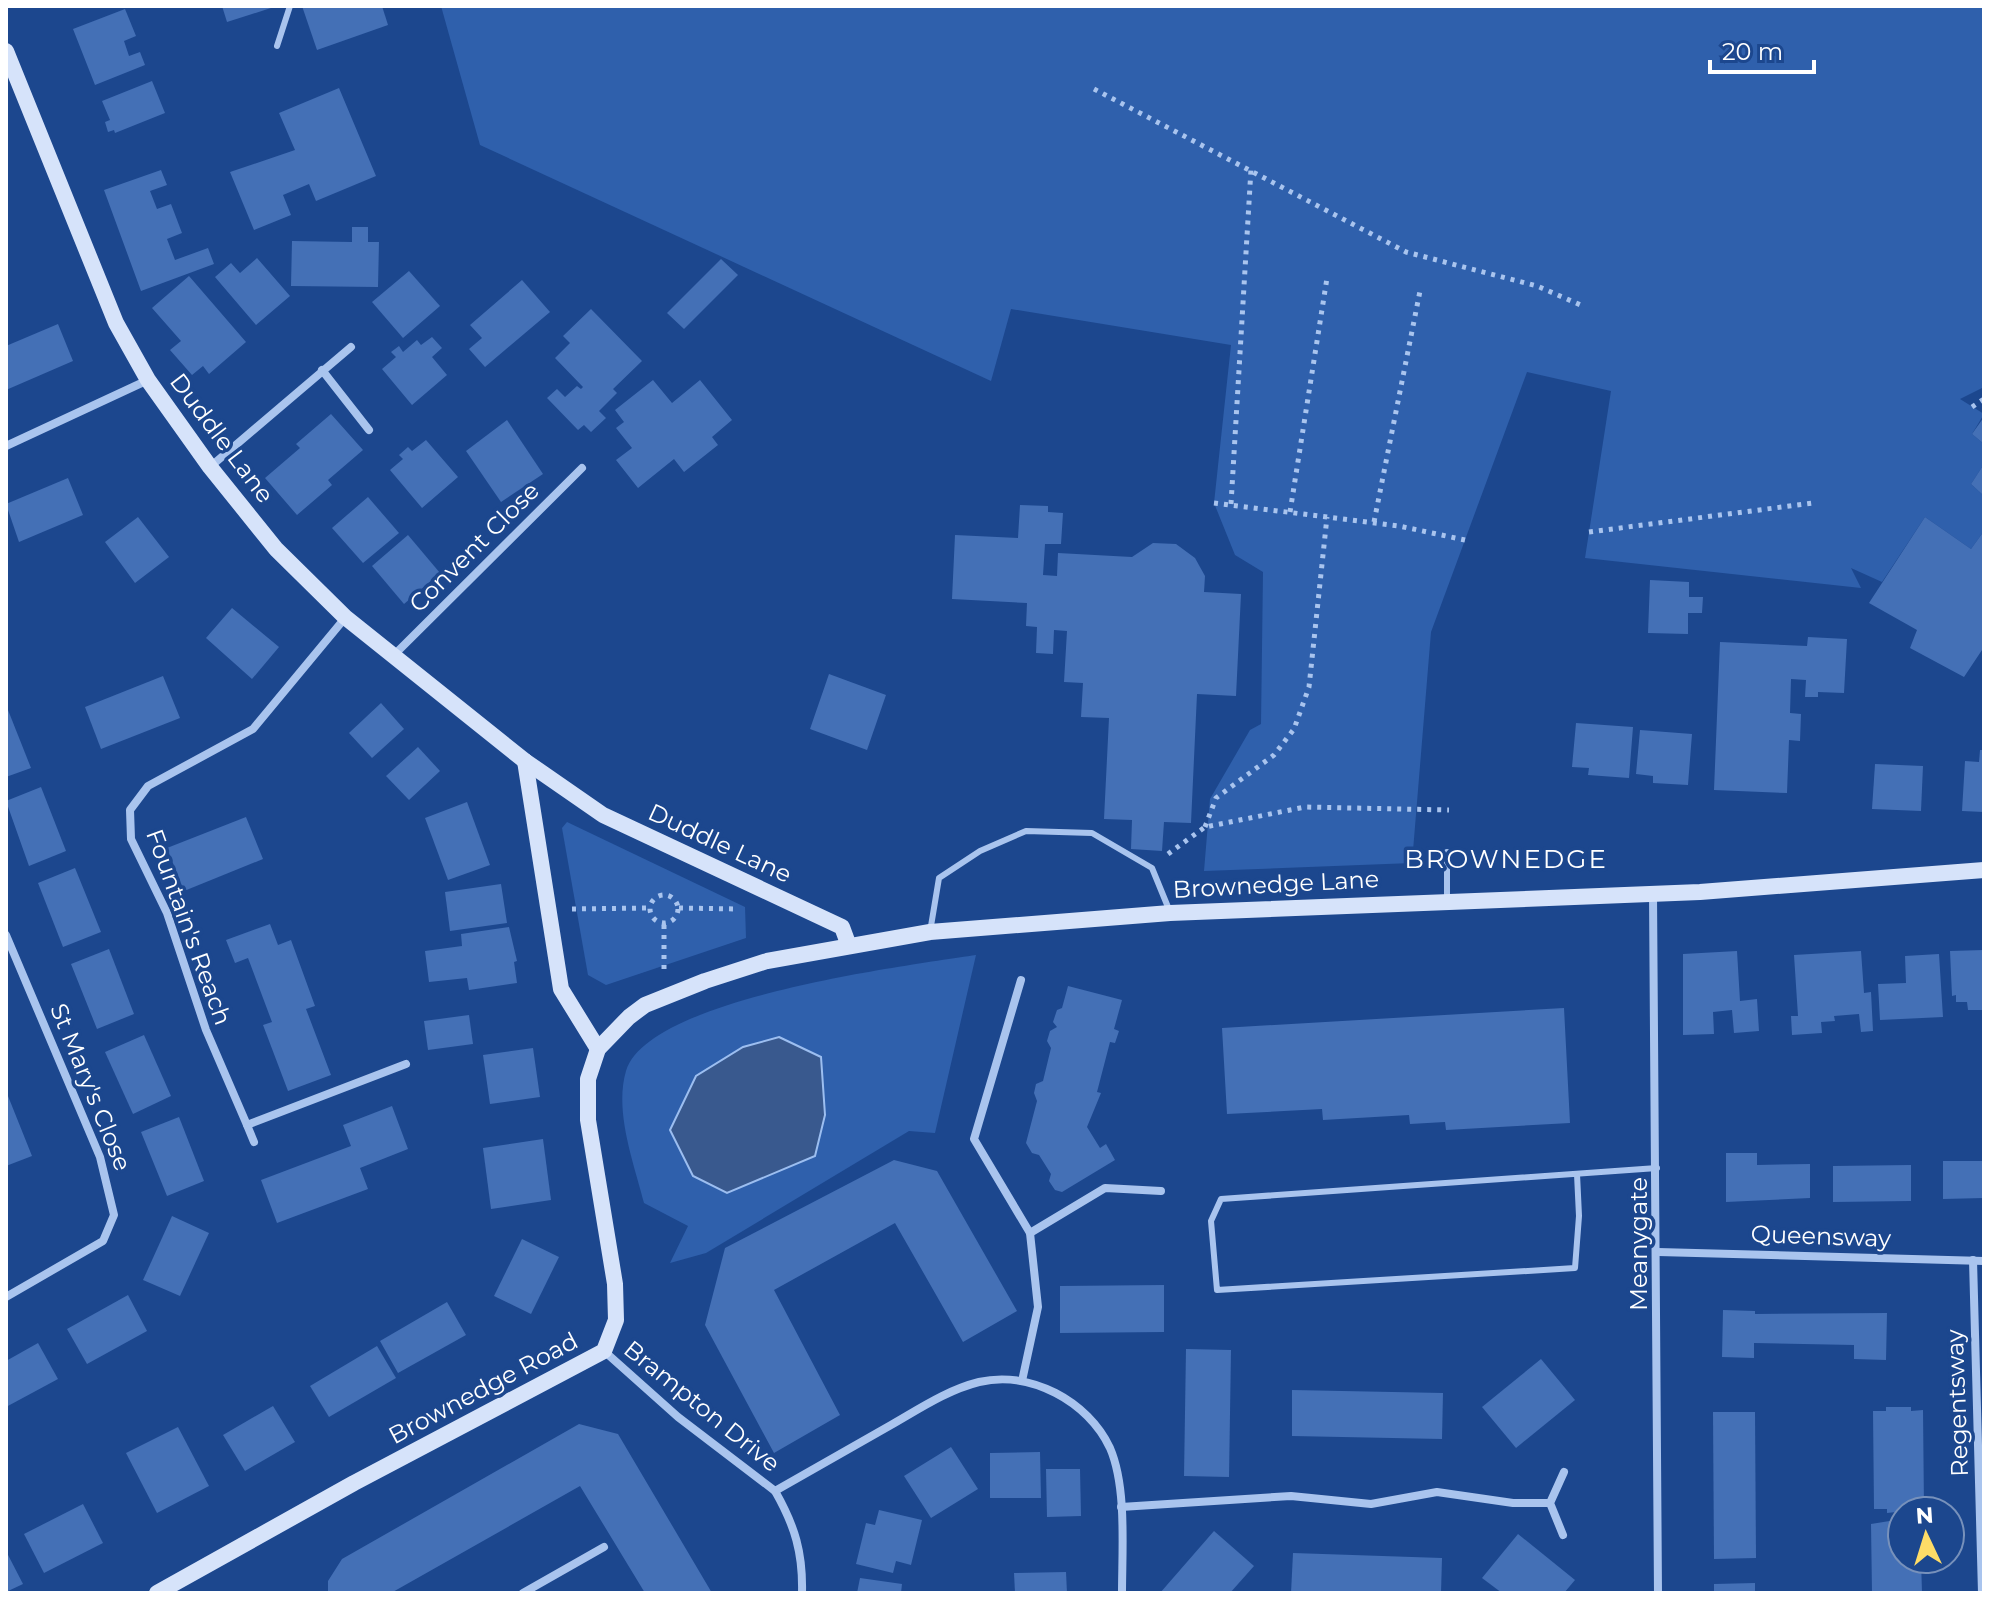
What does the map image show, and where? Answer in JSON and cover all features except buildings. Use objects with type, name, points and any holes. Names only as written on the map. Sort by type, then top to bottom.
[{"type":"main road","name":"Duddle Lane","points":[[6,51],[116,323],[148,380],[210,467],[276,549],[345,617],[525,761],[603,815],[842,927],[849,946]]},
{"type":"main road","points":[[525,761],[561,989],[598,1049]]},
{"type":"main road","name":"Brownedge Lane","points":[[598,1049],[629,1017],[664,997],[767,961],[930,932],[1170,913],[1653,894],[1984,870]]},
{"type":"main road","name":"Brownedge Road","points":[[157,1593],[604,1351],[616,1320],[609,1234],[588,1120],[588,1079],[598,1049]]},
{"type":"street","points":[[210,467],[351,347]]},
{"type":"street","points":[[322,370],[369,430]]},
{"type":"street","points":[[6,446],[148,380]]},
{"type":"street","name":"Convent Close","points":[[394,655],[582,468]]},
{"type":"street","name":"Fountain's Reach","points":[[254,1142],[206,1030],[167,913],[131,839],[130,810],[148,786],[253,729],[345,617]]},
{"type":"street","name":"Meanygate","points":[[1653,894],[1658,1252],[1658,1593]]},
{"type":"street","name":"St Mary's Close","points":[[6,935],[100,1157],[114,1215],[103,1241],[6,1297]]},
{"type":"street","points":[[1021,980],[974,1139],[1030,1233],[1038,1307],[1022,1381]]},
{"type":"street","points":[[247,1125],[406,1064]]},
{"type":"street","points":[[1030,1233],[1105,1188],[1161,1191]]},
{"type":"street","name":"Queensway","points":[[1658,1252],[1984,1261]]},
{"type":"street","name":"Regentsway","points":[[1973,1260],[1982,1593]]},
{"type":"street","name":"Brampton Drive","points":[[604,1351],[678,1417],[775,1491],[794,1524],[803,1558],[802,1593]]},
{"type":"street","name":"Brampton Drive","points":[[775,1491],[942,1395],[980,1382],[1022,1381],[1055,1392],[1091,1419],[1111,1450],[1121,1507],[1122,1593]]},
{"type":"street","points":[[1563,1535],[1550,1503],[1564,1472]]},
{"type":"street","points":[[1121,1507],[1291,1496],[1371,1504],[1437,1492],[1513,1503],[1550,1503]]},
{"type":"street","points":[[523,1593],[604,1547]]},
{"type":"lane","points":[[277,46],[290,6]]},
{"type":"lane","points":[[930,932],[939,878],[980,851],[1026,831],[1092,833],[1152,868],[1170,913]]},
{"type":"lane","points":[[1447,852],[1447,901]]},
{"type":"lane","points":[[1577,1174],[1579,1216],[1575,1268],[1217,1290],[1212,1213],[1221,1199],[1657,1168]]},
{"type":"path","points":[[1094,89],[1406,252],[1537,286],[1583,306]]},
{"type":"path","points":[[1231,504],[1251,169]]},
{"type":"path","points":[[1290,512],[1327,278]]},
{"type":"path","points":[[1374,522],[1420,291]]},
{"type":"path","points":[[1972,407],[1984,399]]},
{"type":"path","points":[[1214,503],[1374,522],[1465,540]]},
{"type":"path","points":[[1589,532],[1813,503]]},
{"type":"path","points":[[1205,827],[1216,798],[1274,755],[1294,729],[1309,687],[1327,517]]},
{"type":"path","points":[[1152,868],[1190,835],[1205,827],[1305,807],[1449,810]]},
{"type":"path","points":[[664,894],[674,899],[679,908],[675,920],[664,925],[653,920],[649,908],[654,898],[664,894]]},
{"type":"path","points":[[547,909],[649,908]]},
{"type":"path","points":[[664,925],[664,997]]},
{"type":"shaded area","points":[[441,6],[1984,6],[1984,387],[1960,399],[1984,414],[1972,434],[1984,444],[1984,464],[1971,484],[1984,496],[1984,531],[1971,549],[1925,517],[1882,582],[1851,568],[1861,588],[1585,558],[1611,391],[1527,372],[1431,632],[1412,863],[1204,871],[1210,799],[1250,730],[1261,724],[1263,572],[1235,555],[1214,503],[1231,345],[1011,309],[991,381],[480,145]]},
{"type":"shaded area","points":[[567,822],[745,907],[746,938],[606,985],[588,975],[562,828]]},
{"type":"shaded area","points":[[976,955],[935,1133],[909,1131],[706,1253],[670,1263],[688,1226],[644,1203],[624,1120],[622,1103],[626,1071],[644,1046],[680,1024],[728,1005],[840,977]]},
{"type":"shaded area","points":[[779,1037],[821,1057],[825,1115],[815,1156],[727,1193],[693,1176],[670,1130],[696,1076],[743,1047]]},
{"type":"district","name":"BROWNEDGE","points":[[1506,859]]}]
